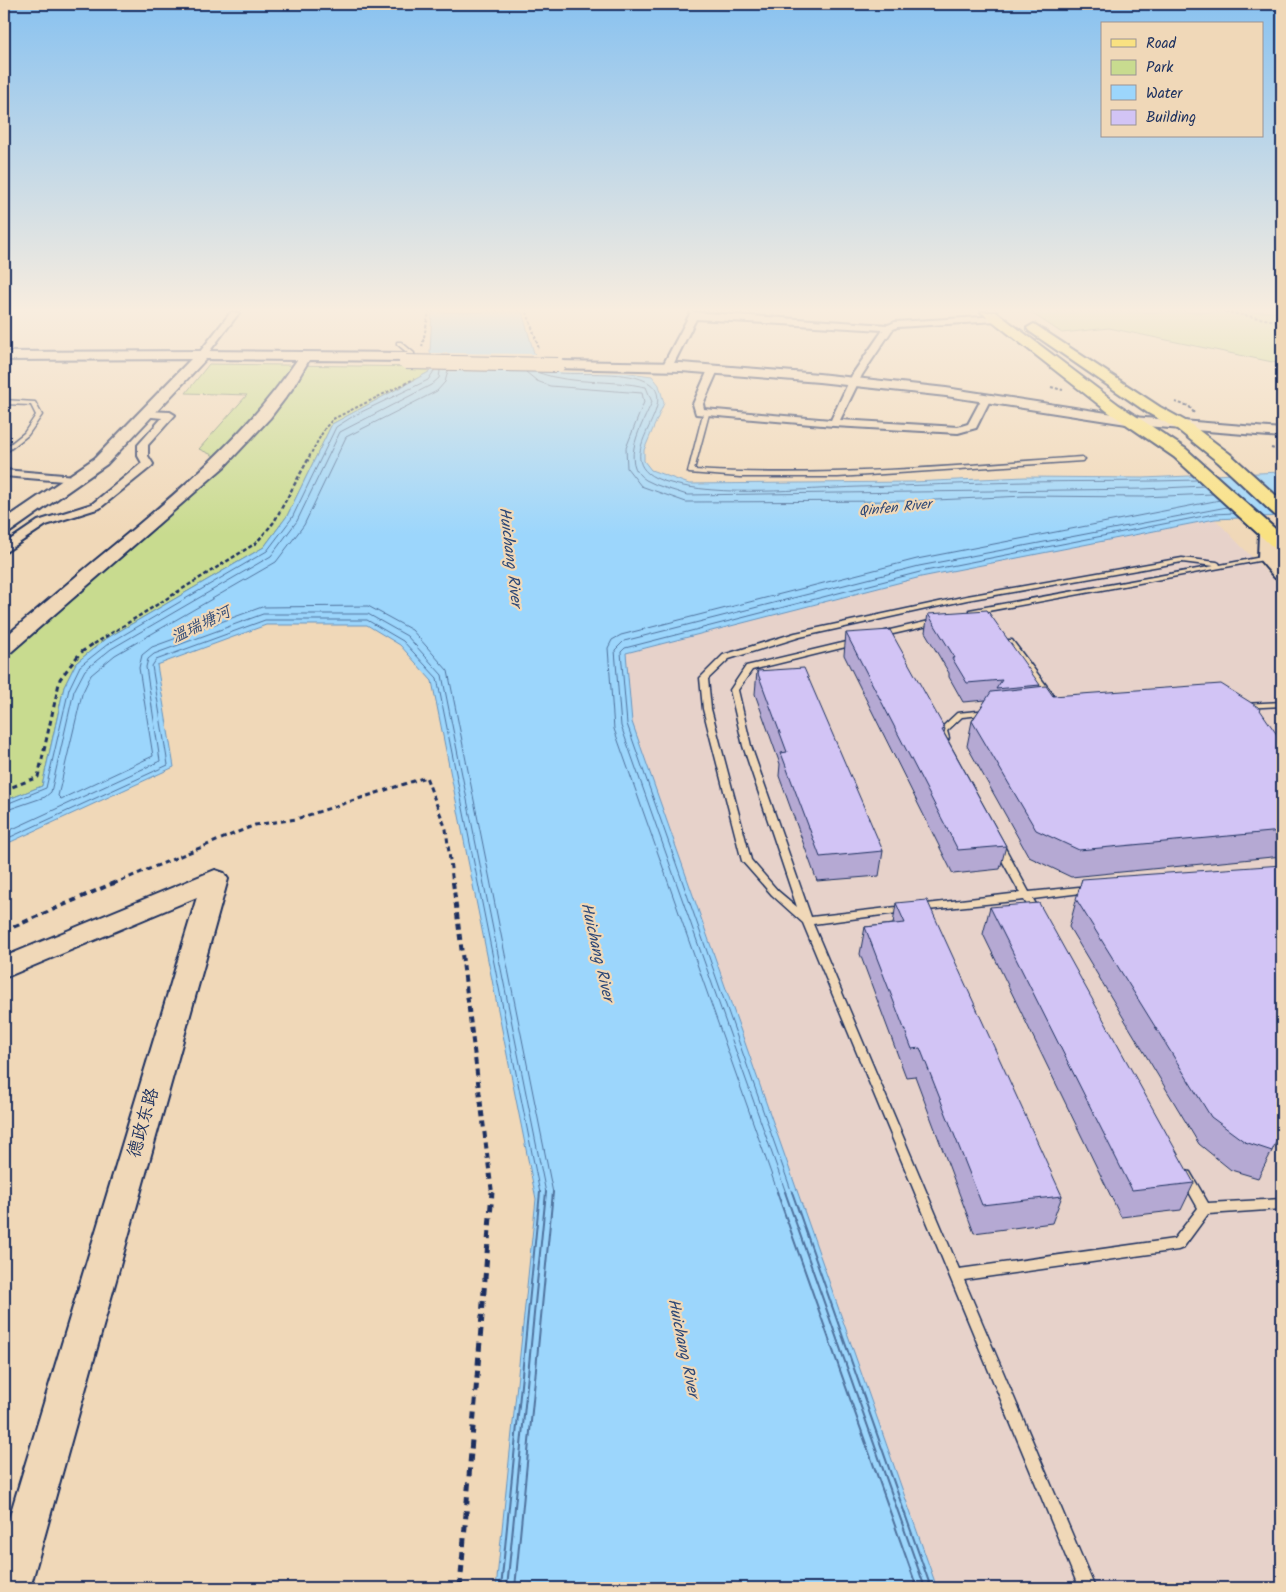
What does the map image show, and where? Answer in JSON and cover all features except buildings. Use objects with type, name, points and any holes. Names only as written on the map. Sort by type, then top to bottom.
[{"type":"main road","points":[[4,528],[101,461],[172,386]]},
{"type":"main road","points":[[4,648],[190,492],[253,428],[288,386]]},
{"type":"main road","points":[[910,386],[1133,421],[1282,433]]},
{"type":"main road","points":[[959,386],[1113,408],[1154,410],[1282,423]]},
{"type":"main road","points":[[1085,386],[1113,408],[1180,453],[1275,539],[1267,558],[1282,574]]},
{"type":"main road","points":[[1119,386],[1154,410],[1183,426],[1224,458],[1282,511]]},
{"type":"main road","name":"德政东路","points":[[4,968],[216,879],[10,1588]]},
{"type":"street","points":[[706,386],[698,404],[700,412],[706,414],[958,430],[972,426],[986,398]]},
{"type":"street","points":[[834,423],[852,386]]},
{"type":"street","points":[[4,549],[42,524],[96,506],[148,464],[143,456],[143,445],[170,415],[146,414]]},
{"type":"street","points":[[4,473],[75,479]]},
{"type":"lane","points":[[4,402],[33,403],[39,415],[26,434],[4,452]]},
{"type":"lane","points":[[706,414],[691,472],[736,476],[827,477],[1082,460]]},
{"type":"lane","points":[[1087,1588],[807,921],[747,746],[734,690],[748,668],[868,638],[954,617],[982,614],[1267,558]]},
{"type":"lane","points":[[1104,888],[1025,894],[807,921],[775,893],[747,861],[708,709],[704,678],[726,657],[789,638],[967,598],[1182,560],[1227,565]]},
{"type":"lane","points":[[967,598],[982,614]]},
{"type":"lane","points":[[1006,637],[1057,706]]},
{"type":"lane","points":[[1241,708],[1282,704]]},
{"type":"lane","points":[[948,749],[943,730],[960,715],[999,711]]},
{"type":"lane","points":[[993,835],[1044,925]]},
{"type":"lane","points":[[1180,1166],[1205,1209]]},
{"type":"lane","points":[[956,1274],[1178,1244],[1205,1209],[1282,1204]]},
{"type":"path","points":[[4,790],[38,777],[60,679],[80,653],[129,620],[256,543],[274,522],[326,428],[333,419],[399,386]]},
{"type":"path","points":[[4,931],[172,858],[255,825],[296,819],[426,777],[446,829],[492,1189],[460,1588]]},
{"type":"shaded area","points":[[1215,519],[1282,588],[1282,1588],[937,1588],[632,722],[626,653],[921,577]]},
{"type":"green space","points":[[191,386],[402,386],[332,424],[287,516],[264,547],[104,640],[76,663],[64,687],[42,786],[4,801],[4,659],[230,463],[199,449],[247,395],[186,393]]},
{"type":"water","points":[[402,386],[659,386],[664,403],[644,450],[644,461],[651,470],[689,484],[912,482],[1025,477],[1143,478],[1282,472],[1282,516],[1215,519],[921,577],[626,653],[632,722],[937,1588],[496,1588],[536,1199],[432,681],[400,645],[367,625],[266,625],[157,665],[174,767],[4,845],[4,801],[42,786],[64,687],[76,663],[104,640],[264,547],[287,516],[332,424]]},
{"type":"water label","name":"Qinfen River","points":[[895,508]]},
{"type":"water label","name":"Huichang River","points":[[510,557]]},
{"type":"water label","name":"温瑞塘河","points":[[201,625]]},
{"type":"water label","name":"Huichang River","points":[[597,952]]},
{"type":"water label","name":"Huichang River","points":[[683,1348]]}]
